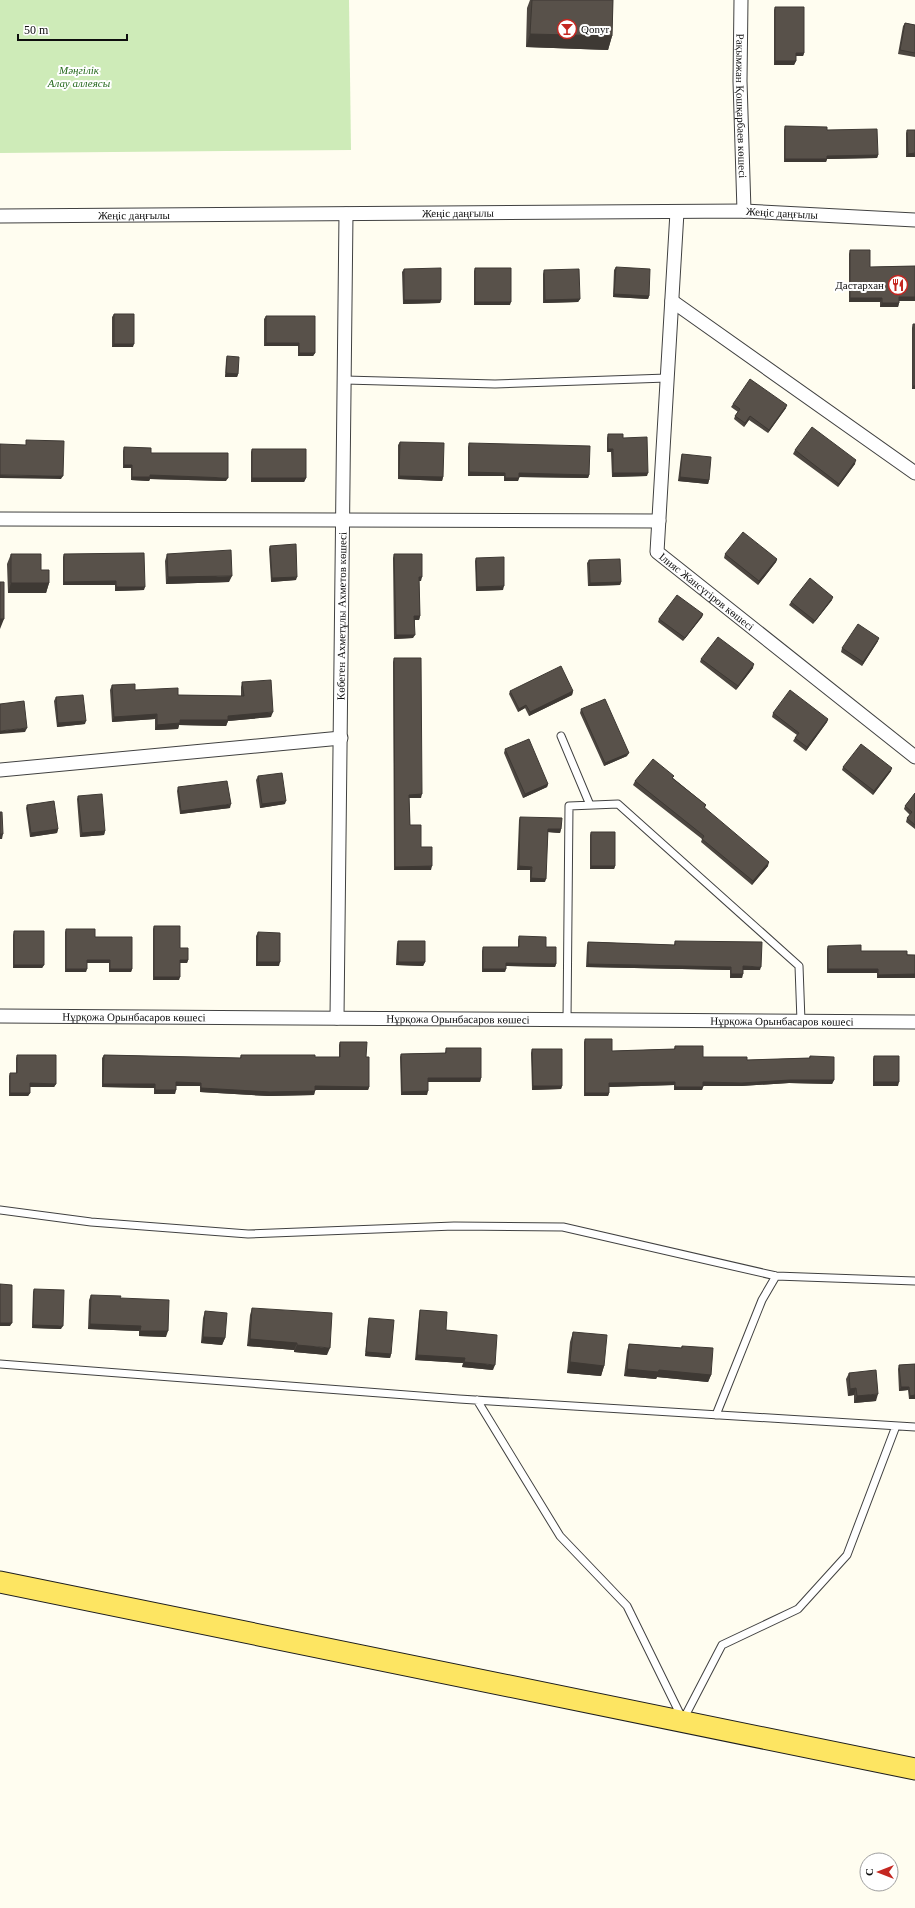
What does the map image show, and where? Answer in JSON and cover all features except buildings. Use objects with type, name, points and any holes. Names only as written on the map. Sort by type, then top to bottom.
[{"type":"main road","points":[[0,1582],[683,1720],[915,1769]]},
{"type":"street","name":"Рақымжан Қошқарбаев көшесі","points":[[741,0],[740,81],[744,211]]},
{"type":"street","name":"Жеңіс даңғылы","points":[[0,216],[744,211],[915,220]]},
{"type":"street","name":"Ілияс Жансүгіров көшесі","points":[[677,212],[657,552],[915,758]]},
{"type":"street","name":"Көбеген Ахметұлы Ахметов көшесі","points":[[337,1018],[346,214]]},
{"type":"street","points":[[672,301],[915,473]]},
{"type":"street","points":[[0,519],[659,521]]},
{"type":"street","points":[[0,770],[341,738]]},
{"type":"street","name":"Нұрқожа Орынбасаров көшесі","points":[[0,1016],[915,1022]]},
{"type":"lane","points":[[345,380],[495,384],[667,378]]},
{"type":"lane","points":[[561,736],[590,805]]},
{"type":"lane","points":[[567,1020],[569,806],[618,804],[799,966],[801,1021]]},
{"type":"lane","points":[[0,1210],[91,1222],[248,1234],[454,1226],[563,1227],[776,1276],[915,1281]]},
{"type":"lane","points":[[716,1414],[762,1300],[776,1276]]},
{"type":"lane","points":[[0,1364],[477,1400],[915,1427]]},
{"type":"lane","points":[[477,1400],[560,1536],[627,1606],[683,1720]]},
{"type":"lane","points":[[683,1720],[722,1645],[798,1609],[847,1555],[896,1426]]},
{"type":"green space","name":"Мәңгілік Алау аллеясы","points":[[0,0],[349,0],[351,150],[0,153]]},
{"type":"place","name":"Qonyr","points":[[567,29]]},
{"type":"place","name":"Дастархан","points":[[898,285]]}]
